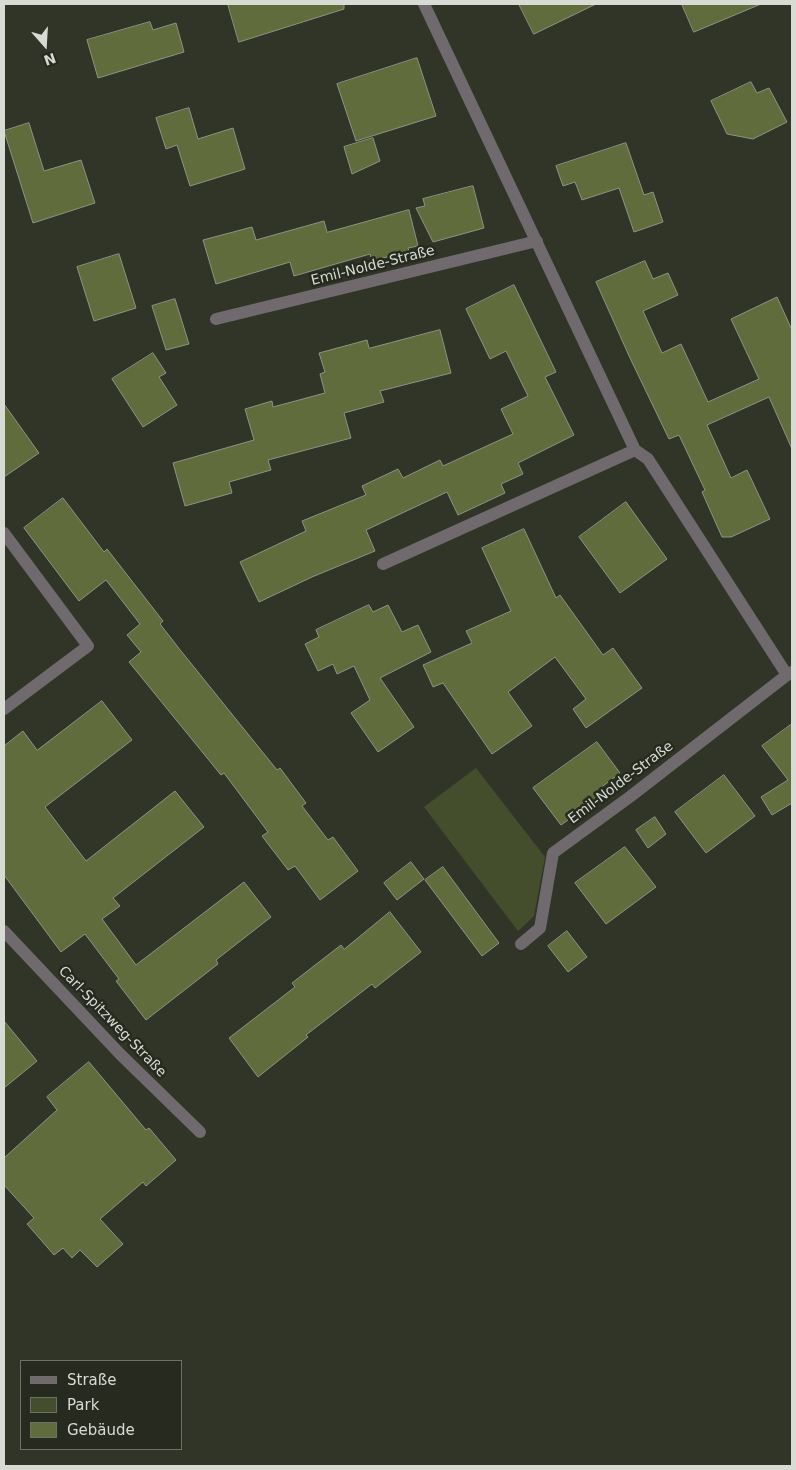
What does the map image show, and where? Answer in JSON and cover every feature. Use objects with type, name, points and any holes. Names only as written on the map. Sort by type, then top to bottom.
[{"type":"street","name":"Emil-Nolde-Straße","points":[[424,4],[635,450],[648,459],[789,674],[632,796],[553,853],[540,928],[521,944]]},
{"type":"street","name":"Emil-Nolde-Straße","points":[[216,319],[537,241]]},
{"type":"street","points":[[383,564],[635,450]]},
{"type":"street","points":[[4,533],[88,646],[4,709]]},
{"type":"street","name":"Carl-Spitzweg-Straße","points":[[4,931],[120,1054],[200,1132]]},
{"type":"green space","points":[[476,768],[545,857],[534,916],[518,931],[424,807]]},
{"type":"building","points":[[228,4],[344,4],[344,9],[239,42]]},
{"type":"building","points":[[519,4],[596,4],[534,34]]},
{"type":"building","points":[[682,4],[761,4],[694,32]]},
{"type":"building","points":[[150,22],[153,30],[176,23],[184,52],[98,78],[87,40]]},
{"type":"building","points":[[417,58],[436,116],[356,141],[337,84]]},
{"type":"building","points":[[751,82],[757,93],[769,88],[787,122],[753,139],[727,134],[711,101]]},
{"type":"building","points":[[189,108],[198,139],[233,128],[245,169],[190,186],[177,145],[166,149],[156,118]]},
{"type":"building","points":[[29,123],[44,171],[81,160],[95,203],[33,223],[4,131]]},
{"type":"building","points":[[373,138],[380,161],[352,174],[344,147]]},
{"type":"building","points":[[626,143],[644,195],[653,192],[663,222],[634,232],[619,188],[582,200],[575,182],[563,186],[556,166]]},
{"type":"building","points":[[473,186],[484,228],[433,242],[416,208],[425,206],[423,199]]},
{"type":"building","points":[[409,210],[418,246],[408,248],[409,251],[372,261],[370,254],[294,276],[290,262],[216,284],[203,240],[252,227],[256,240],[324,221],[327,232]]},
{"type":"building","points":[[119,254],[136,308],[94,321],[77,267]]},
{"type":"building","points":[[645,261],[653,279],[668,273],[678,295],[643,311],[662,353],[681,344],[708,402],[759,379],[731,319],[777,297],[792,330],[792,449],[769,397],[707,425],[731,478],[747,470],[770,519],[731,537],[722,537],[702,492],[705,490],[679,435],[669,439],[596,282]]},
{"type":"building","points":[[514,285],[556,372],[545,377],[574,435],[518,463],[523,474],[501,484],[505,493],[458,515],[447,492],[366,530],[375,551],[312,577],[259,602],[240,562],[306,531],[302,521],[366,495],[362,486],[398,469],[403,478],[440,460],[443,466],[513,434],[501,409],[528,396],[506,351],[490,359],[466,309]]},
{"type":"building","points":[[175,299],[189,344],[166,350],[152,306]]},
{"type":"building","points":[[440,330],[451,373],[380,391],[384,402],[344,413],[351,438],[268,460],[271,470],[229,482],[232,493],[185,506],[173,463],[254,440],[245,409],[272,401],[273,407],[325,393],[320,374],[325,372],[319,353],[367,340],[369,348]]},
{"type":"building","points":[[153,353],[166,373],[159,377],[177,405],[143,427],[112,379]]},
{"type":"building","points":[[4,404],[39,453],[4,477]]},
{"type":"building","points":[[63,498],[104,552],[107,549],[163,621],[160,624],[181,651],[277,770],[280,768],[306,803],[302,806],[328,840],[333,837],[358,871],[320,900],[295,866],[288,870],[262,836],[268,832],[224,773],[221,775],[129,662],[141,652],[127,635],[140,624],[106,580],[79,601],[24,528]]},
{"type":"building","points":[[626,502],[667,559],[620,593],[579,537]]},
{"type":"building","points":[[524,529],[556,598],[560,595],[603,655],[613,648],[642,688],[586,728],[573,709],[586,699],[555,657],[508,692],[532,726],[492,754],[443,683],[433,687],[423,665],[472,643],[466,631],[511,611],[482,548]]},
{"type":"building","points":[[369,605],[373,612],[388,605],[402,632],[418,625],[431,652],[380,678],[414,727],[378,752],[351,713],[370,700],[354,666],[337,674],[333,664],[318,671],[305,644],[319,637],[316,630]]},
{"type":"building","points":[[102,701],[132,740],[45,807],[86,861],[175,791],[204,827],[113,898],[120,906],[102,919],[136,965],[244,882],[271,917],[216,960],[218,964],[146,1020],[116,981],[119,979],[85,934],[61,952],[4,875],[4,746],[23,731],[37,750]]},
{"type":"building","points":[[792,724],[792,803],[772,815],[761,797],[788,780],[762,746]]},
{"type":"building","points":[[597,742],[620,773],[599,789],[603,795],[561,825],[533,788]]},
{"type":"building","points":[[724,775],[755,816],[706,853],[675,812]]},
{"type":"building","points":[[655,817],[666,834],[648,848],[636,830]]},
{"type":"building","points":[[625,847],[656,887],[606,924],[575,883]]},
{"type":"building","points":[[411,862],[424,879],[397,900],[384,883]]},
{"type":"building","points":[[443,867],[499,943],[482,956],[425,880]]},
{"type":"building","points":[[390,912],[421,952],[375,988],[372,984],[306,1035],[308,1037],[258,1077],[229,1038],[295,987],[292,983],[341,945],[344,949]]},
{"type":"building","points":[[567,931],[587,957],[568,972],[548,946]]},
{"type":"building","points":[[4,1021],[37,1061],[4,1088]]},
{"type":"building","points":[[89,1062],[146,1130],[149,1128],[176,1160],[146,1186],[143,1182],[100,1219],[123,1244],[97,1267],[80,1250],[72,1258],[63,1248],[54,1255],[27,1224],[34,1218],[4,1185],[4,1158],[57,1110],[47,1097]]}]
